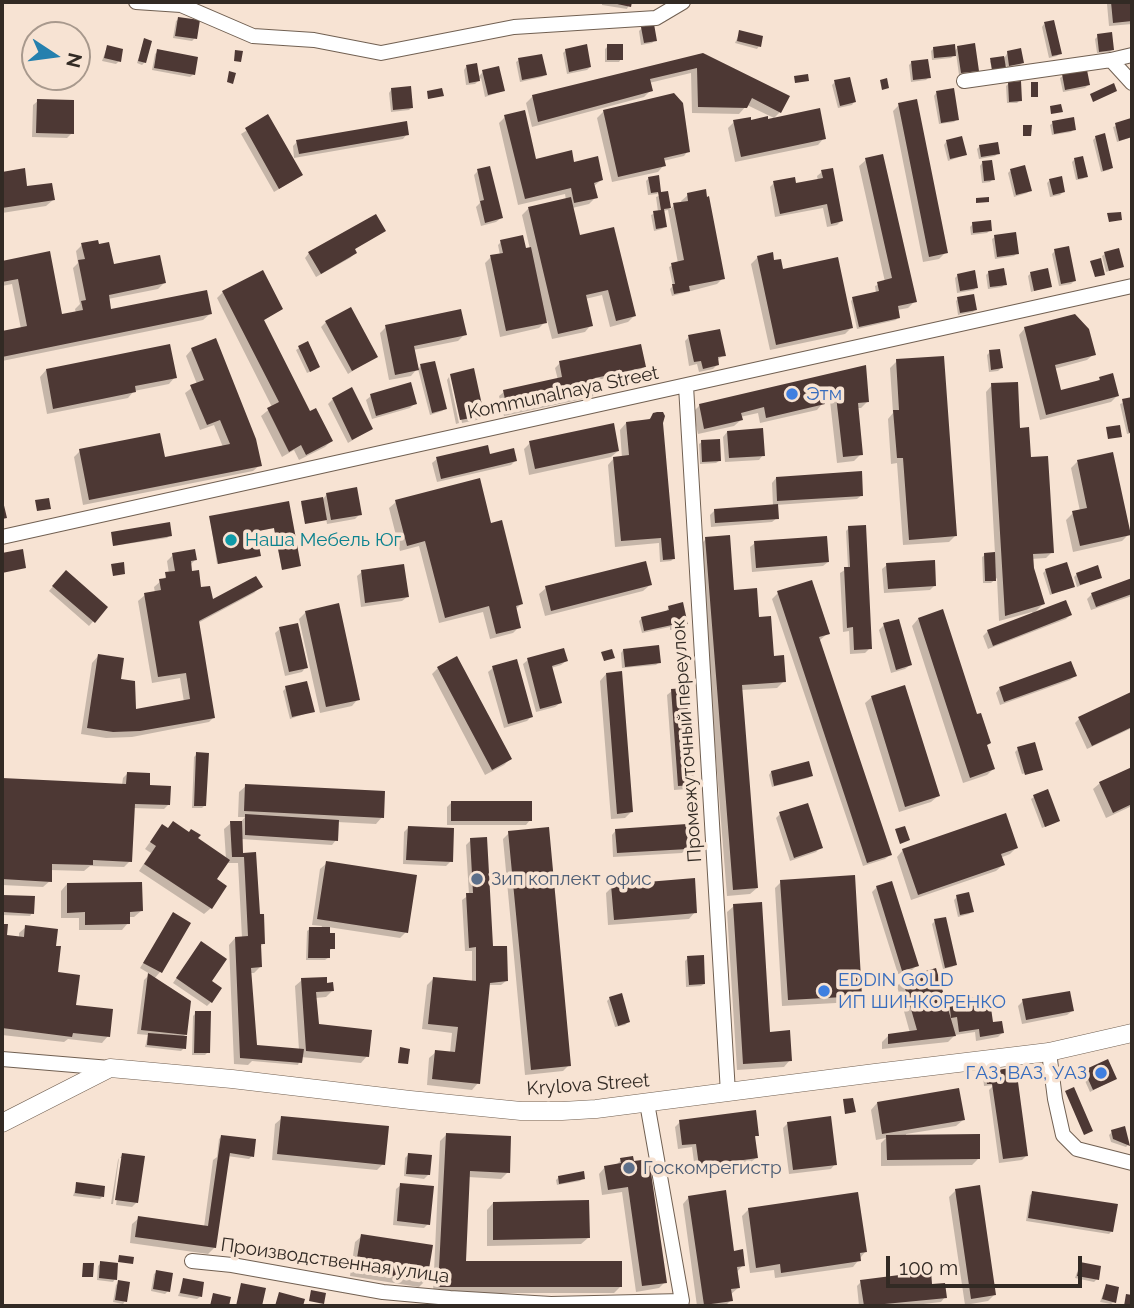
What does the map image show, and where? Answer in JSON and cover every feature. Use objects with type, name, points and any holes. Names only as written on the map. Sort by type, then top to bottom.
[{"type":"main road","name":"Krylova Street","points":[[110,1068],[521,1111],[585,1110],[1049,1052],[1132,1033]]},
{"type":"main road","points":[[2,1123],[110,1068]]},
{"type":"street","points":[[136,2],[181,5],[253,36],[314,40],[381,53],[514,27],[656,18],[683,2]]},
{"type":"street","points":[[964,80],[1132,55]]},
{"type":"street","points":[[1111,60],[1132,83]]},
{"type":"street","name":"Kommunalnaya Street","points":[[2,537],[1132,286]]},
{"type":"street","name":"Промежуточный переулок","points":[[687,386],[728,1093]]},
{"type":"street","points":[[1049,1052],[1063,1135],[1077,1149],[1132,1163]]},
{"type":"street","name":"Krylova Street","points":[[2,1059],[110,1068]]},
{"type":"street","name":"Производственная улица","points":[[192,1261],[232,1265],[383,1292],[450,1298],[551,1304],[681,1301],[647,1103]]},
{"type":"building","points":[[608,2],[632,2],[631,7]]},
{"type":"building","points":[[1111,2],[1132,2],[1132,21],[1113,23]]},
{"type":"building","points":[[178,17],[200,20],[197,39],[175,36]]},
{"type":"building","points":[[1054,20],[1062,54],[1052,56],[1044,22]]},
{"type":"building","points":[[654,24],[657,41],[644,43],[641,27]]},
{"type":"building","points":[[739,30],[763,36],[761,47],[737,41]]},
{"type":"building","points":[[1112,32],[1114,50],[1099,52],[1097,34]]},
{"type":"building","points":[[144,38],[152,41],[146,63],[138,61]]},
{"type":"building","points":[[975,43],[979,71],[961,73],[957,46]]},
{"type":"building","points":[[587,44],[591,67],[569,72],[565,49]]},
{"type":"building","points":[[607,44],[623,44],[623,60],[607,60]]},
{"type":"building","points":[[955,44],[956,56],[934,58],[933,47]]},
{"type":"building","points":[[107,45],[123,49],[121,62],[104,58]]},
{"type":"building","points":[[1021,48],[1024,63],[1009,66],[1007,51]]},
{"type":"building","points":[[157,49],[198,57],[195,75],[154,68]]},
{"type":"building","points":[[235,50],[243,51],[241,62],[234,61]]},
{"type":"building","points":[[703,53],[790,96],[781,113],[752,98],[747,108],[698,107],[697,68],[650,79],[653,91],[538,122],[532,95]]},
{"type":"building","points":[[542,54],[547,75],[522,80],[518,58]]},
{"type":"building","points":[[1004,56],[1006,68],[992,70],[990,58]]},
{"type":"building","points":[[928,59],[931,78],[913,80],[911,61]]},
{"type":"building","points":[[477,63],[480,81],[469,83],[466,65]]},
{"type":"building","points":[[499,66],[505,91],[488,95],[482,70]]},
{"type":"building","points":[[1087,70],[1090,85],[1065,90],[1062,74]]},
{"type":"building","points":[[229,71],[236,73],[233,84],[227,82]]},
{"type":"building","points":[[808,74],[809,81],[795,83],[794,76]]},
{"type":"building","points":[[850,77],[856,102],[840,106],[834,80]]},
{"type":"building","points":[[887,78],[889,88],[882,90],[880,80]]},
{"type":"building","points":[[1021,81],[1022,101],[1009,102],[1008,82]]},
{"type":"building","points":[[1031,82],[1038,82],[1038,97],[1031,97]]},
{"type":"building","points":[[1114,83],[1117,91],[1093,102],[1090,94]]},
{"type":"building","points":[[411,86],[413,108],[393,110],[391,88]]},
{"type":"building","points":[[442,88],[444,96],[428,99],[427,91]]},
{"type":"building","points":[[954,88],[959,120],[941,123],[936,91]]},
{"type":"building","points":[[674,93],[683,103],[690,152],[664,158],[666,166],[618,177],[603,110]]},
{"type":"building","points":[[37,99],[74,100],[74,134],[36,133]]},
{"type":"building","points":[[917,99],[948,253],[929,257],[898,103]]},
{"type":"building","points":[[1061,104],[1063,112],[1051,114],[1050,106]]},
{"type":"building","points":[[820,108],[826,139],[741,157],[733,120],[768,116],[768,119]]},
{"type":"building","points":[[525,110],[536,159],[572,150],[574,162],[598,156],[603,180],[594,183],[598,198],[574,203],[571,188],[525,199],[504,115]]},
{"type":"building","points":[[268,114],[303,175],[279,189],[245,128]]},
{"type":"building","points":[[1074,117],[1076,130],[1054,134],[1052,121]]},
{"type":"building","points":[[1131,118],[1132,137],[1119,141],[1115,123]]},
{"type":"building","points":[[407,121],[409,135],[299,154],[296,140]]},
{"type":"building","points":[[1023,125],[1032,125],[1031,136],[1023,136]]},
{"type":"building","points":[[1105,133],[1113,168],[1103,171],[1095,136]]},
{"type":"building","points":[[962,136],[967,155],[950,159],[946,140]]},
{"type":"building","points":[[998,142],[1000,154],[981,157],[979,145]]},
{"type":"building","points":[[883,154],[917,302],[898,306],[900,318],[859,327],[852,297],[879,291],[877,282],[892,278],[865,158]]},
{"type":"building","points":[[1083,156],[1088,177],[1078,179],[1074,158]]},
{"type":"building","points":[[992,160],[995,180],[984,181],[982,161]]},
{"type":"building","points":[[1025,165],[1032,191],[1016,195],[1010,169]]},
{"type":"building","points":[[490,166],[503,218],[485,223],[480,201],[484,200],[477,169]]},
{"type":"building","points":[[25,168],[27,186],[52,183],[55,200],[2,208],[2,172]]},
{"type":"building","points":[[833,168],[843,221],[831,224],[827,204],[780,214],[773,181],[795,177],[796,183],[823,178],[821,170]]},
{"type":"building","points":[[659,175],[661,192],[668,191],[671,208],[664,209],[667,227],[656,229],[653,211],[661,210],[658,192],[651,193],[648,177]]},
{"type":"building","points":[[1062,176],[1065,192],[1053,195],[1049,179]]},
{"type":"building","points":[[706,189],[725,279],[689,286],[690,291],[674,294],[671,263],[684,260],[673,203],[688,201],[687,193]]},
{"type":"building","points":[[571,197],[580,235],[614,227],[636,316],[616,321],[608,290],[586,295],[593,326],[558,334],[528,207]]},
{"type":"building","points":[[989,197],[989,202],[976,203],[976,198]]},
{"type":"building","points":[[1121,212],[1122,220],[1109,222],[1107,213]]},
{"type":"building","points":[[376,214],[386,231],[355,249],[357,253],[321,274],[308,252]]},
{"type":"building","points":[[991,220],[992,231],[973,233],[972,222]]},
{"type":"building","points":[[1016,232],[1019,254],[997,257],[994,235]]},
{"type":"building","points":[[523,235],[526,248],[531,247],[547,323],[506,331],[490,255],[503,253],[500,240]]},
{"type":"building","points":[[98,240],[99,244],[109,242],[114,264],[160,255],[166,283],[109,295],[111,309],[207,290],[212,314],[2,357],[2,331],[27,326],[18,279],[2,282],[2,261],[50,251],[62,314],[83,310],[81,301],[86,300],[78,260],[85,259],[81,243]]},
{"type":"building","points":[[1069,246],[1076,281],[1061,284],[1054,249]]},
{"type":"building","points":[[1119,248],[1124,267],[1109,271],[1104,252]]},
{"type":"building","points":[[773,252],[774,260],[781,259],[783,269],[838,257],[853,328],[776,345],[757,256]]},
{"type":"building","points":[[1101,258],[1105,275],[1095,277],[1090,261]]},
{"type":"building","points":[[1004,268],[1007,285],[990,287],[988,271]]},
{"type":"building","points":[[1048,268],[1052,287],[1034,291],[1030,272]]},
{"type":"building","points":[[263,270],[283,309],[264,320],[310,411],[316,408],[333,441],[306,455],[301,445],[289,452],[267,408],[279,402],[222,291]]},
{"type":"building","points":[[975,270],[978,288],[960,291],[957,274]]},
{"type":"building","points":[[974,294],[977,310],[960,313],[957,297]]},
{"type":"building","points":[[351,307],[378,357],[352,371],[325,321]]},
{"type":"building","points":[[461,309],[467,335],[414,346],[419,370],[395,375],[385,325]]},
{"type":"building","points":[[1075,314],[1089,329],[1096,355],[1055,365],[1061,390],[1100,380],[1099,377],[1113,373],[1119,396],[1046,415],[1024,327]]},
{"type":"building","points":[[720,329],[726,356],[718,357],[719,365],[703,369],[701,361],[694,362],[688,335]]},
{"type":"building","points":[[216,338],[256,439],[262,466],[89,500],[79,449],[160,433],[165,457],[230,444],[220,420],[207,425],[190,385],[204,380],[191,348]]},
{"type":"building","points":[[308,341],[320,367],[310,372],[298,346]]},
{"type":"building","points":[[170,344],[177,378],[135,386],[136,392],[53,409],[46,369]]},
{"type":"building","points":[[641,344],[646,367],[595,378],[598,393],[508,413],[503,390],[562,377],[559,361]]},
{"type":"building","points":[[1000,349],[1003,368],[991,370],[989,350]]},
{"type":"building","points":[[944,356],[957,536],[909,540],[903,458],[897,458],[893,410],[899,410],[896,359]]},
{"type":"building","points":[[435,361],[447,409],[432,413],[420,364]]},
{"type":"building","points":[[866,365],[869,402],[858,403],[863,455],[843,457],[836,396],[824,398],[825,404],[766,418],[764,407],[741,413],[743,420],[704,429],[699,404]]},
{"type":"building","points":[[474,368],[482,405],[490,404],[492,414],[460,420],[450,374]]},
{"type":"building","points":[[411,382],[417,404],[376,416],[370,394]]},
{"type":"building","points":[[1018,382],[1020,428],[1029,427],[1031,457],[1048,456],[1054,553],[1033,554],[1034,568],[1045,604],[1005,616],[991,383]]},
{"type":"building","points":[[352,387],[373,429],[352,440],[332,398]]},
{"type":"building","points":[[1132,397],[1132,432],[1129,433],[1122,399]]},
{"type":"building","points":[[663,412],[665,416],[663,423],[675,559],[663,560],[661,538],[621,541],[613,457],[629,455],[626,422],[650,419],[653,413]]},
{"type":"building","points":[[614,423],[619,451],[535,469],[529,441]]},
{"type":"building","points":[[1120,425],[1122,437],[1108,439],[1106,427]]},
{"type":"building","points":[[763,428],[765,456],[729,458],[727,431]]},
{"type":"building","points":[[720,439],[721,461],[702,462],[701,440]]},
{"type":"building","points":[[488,445],[490,454],[514,448],[517,461],[441,479],[436,457]]},
{"type":"building","points":[[1113,452],[1131,535],[1080,546],[1072,511],[1087,508],[1077,460]]},
{"type":"building","points":[[862,471],[863,496],[777,501],[776,477]]},
{"type":"building","points":[[480,478],[491,523],[502,520],[523,604],[516,606],[521,628],[496,634],[489,606],[445,618],[425,541],[407,546],[395,500]]},
{"type":"building","points":[[357,487],[362,515],[331,520],[326,493]]},
{"type":"building","points":[[2,497],[7,518],[2,519]]},
{"type":"building","points":[[323,497],[327,520],[305,524],[301,501]]},
{"type":"building","points":[[49,498],[51,509],[37,511],[35,500]]},
{"type":"building","name":"Наша Мебель Юг","points":[[289,501],[301,566],[282,570],[274,528],[248,533],[251,548],[259,546],[261,556],[218,564],[209,516]]},
{"type":"building","points":[[778,504],[779,519],[715,523],[714,509]]},
{"type":"building","points":[[170,522],[172,536],[113,546],[111,532]]},
{"type":"building","points":[[866,525],[872,649],[854,650],[853,627],[847,628],[844,567],[850,567],[848,526]]},
{"type":"building","points":[[730,535],[734,590],[757,588],[759,617],[771,616],[774,656],[784,655],[786,682],[742,685],[758,888],[733,890],[705,537]]},
{"type":"building","points":[[827,536],[829,562],[756,568],[754,541]]},
{"type":"building","points":[[23,549],[26,568],[2,573],[2,553]]},
{"type":"building","points":[[195,549],[197,560],[191,561],[192,571],[199,570],[201,587],[210,586],[213,599],[256,576],[263,587],[199,621],[215,718],[140,731],[113,732],[87,728],[98,654],[124,658],[121,679],[135,681],[136,709],[190,699],[186,673],[158,677],[144,593],[161,590],[159,579],[166,578],[165,572],[175,571],[172,553]]},
{"type":"building","points":[[995,552],[996,581],[985,581],[984,553]]},
{"type":"building","points":[[935,560],[936,586],[888,589],[886,563]]},
{"type":"building","points":[[646,561],[652,585],[551,611],[545,586]]},
{"type":"building","points":[[124,562],[125,574],[113,576],[111,564]]},
{"type":"building","points":[[1067,562],[1075,587],[1052,594],[1045,569]]},
{"type":"building","points":[[404,564],[409,597],[365,603],[361,570]]},
{"type":"building","points":[[1098,565],[1102,578],[1080,585],[1076,573]]},
{"type":"building","points":[[66,570],[108,607],[95,623],[52,586]]},
{"type":"building","points":[[1132,578],[1132,594],[1096,607],[1091,593]]},
{"type":"building","points":[[812,580],[830,634],[819,637],[892,855],[867,863],[777,591]]},
{"type":"building","points":[[1066,600],[1072,615],[993,646],[987,630]]},
{"type":"building","points":[[683,602],[688,625],[673,628],[672,625],[644,631],[641,617],[669,610],[668,606]]},
{"type":"building","points":[[339,603],[360,700],[326,707],[305,611]]},
{"type":"building","points":[[943,609],[977,714],[981,713],[991,743],[987,745],[995,769],[970,778],[918,618]]},
{"type":"building","points":[[899,619],[912,665],[896,670],[883,623]]},
{"type":"building","points":[[298,623],[308,668],[289,672],[279,627]]},
{"type":"building","points":[[659,645],[661,663],[625,667],[623,649]]},
{"type":"building","points":[[564,648],[568,661],[552,666],[562,703],[540,709],[527,658]]},
{"type":"building","points":[[612,649],[615,658],[604,661],[601,652]]},
{"type":"building","points":[[457,656],[512,759],[492,770],[437,667]]},
{"type":"building","points":[[517,659],[533,717],[508,724],[492,666]]},
{"type":"building","points":[[1071,661],[1077,676],[1004,702],[999,687]]},
{"type":"building","points":[[622,671],[633,812],[617,814],[606,673]]},
{"type":"building","points":[[307,681],[315,712],[292,717],[285,686]]},
{"type":"building","points":[[905,685],[940,796],[905,807],[871,696]]},
{"type":"building","points":[[686,688],[694,785],[678,786],[671,689]]},
{"type":"building","points":[[1131,692],[1132,727],[1092,746],[1078,717]]},
{"type":"building","points":[[1035,742],[1043,770],[1025,775],[1017,747]]},
{"type":"building","points":[[196,752],[209,753],[206,806],[194,806]]},
{"type":"building","points":[[809,761],[813,776],[774,786],[771,771]]},
{"type":"building","points":[[1132,767],[1132,804],[1113,813],[1099,782]]},
{"type":"building","points":[[127,772],[150,773],[150,785],[171,786],[170,805],[135,804],[132,862],[93,860],[93,865],[52,864],[52,882],[2,879],[2,778],[126,784]]},
{"type":"building","points":[[245,784],[385,791],[384,818],[244,811]]},
{"type":"building","points":[[1048,789],[1060,821],[1045,827],[1033,795]]},
{"type":"building","points":[[451,801],[532,801],[532,821],[451,821]]},
{"type":"building","points":[[808,803],[823,848],[794,858],[779,812]]},
{"type":"building","points":[[1006,813],[1018,848],[1001,854],[1005,865],[918,895],[902,849]]},
{"type":"building","points":[[245,814],[339,820],[338,841],[245,835]]},
{"type":"building","points":[[173,821],[189,832],[191,829],[201,835],[198,838],[230,860],[217,879],[227,886],[212,909],[144,864],[156,846],[150,842],[162,824],[168,828]]},
{"type":"building","points":[[230,821],[242,821],[243,853],[256,852],[260,914],[264,914],[265,944],[261,944],[262,967],[251,968],[257,1045],[304,1049],[302,1063],[240,1058],[235,937],[248,936],[244,857],[232,857]]},
{"type":"building","points":[[687,824],[688,849],[617,853],[615,829]]},
{"type":"building","points":[[408,826],[454,828],[453,862],[406,860]]},
{"type":"building","points":[[905,826],[910,840],[900,844],[895,829]]},
{"type":"building","points":[[549,827],[571,1066],[531,1070],[508,831]]},
{"type":"building","points":[[487,837],[493,946],[507,946],[508,981],[490,983],[480,1084],[432,1079],[435,1050],[455,1052],[458,1027],[428,1024],[433,977],[476,981],[476,947],[469,948],[466,893],[473,893],[470,838]]},
{"type":"building","points":[[326,861],[417,875],[408,933],[317,919]]},
{"type":"building","points":[[855,875],[862,996],[788,1000],[780,880]]},
{"type":"building","points":[[695,878],[697,913],[614,920],[611,885]]},
{"type":"building","points":[[892,881],[919,966],[902,971],[876,886]]},
{"type":"building","points":[[142,882],[143,911],[130,912],[130,924],[85,925],[85,912],[67,913],[67,883]]},
{"type":"building","points":[[969,892],[974,912],[960,915],[956,895]]},
{"type":"building","points":[[3,895],[35,896],[34,914],[3,912]]},
{"type":"building","points":[[762,902],[770,1032],[790,1030],[792,1061],[743,1064],[733,904]]},
{"type":"building","points":[[173,912],[191,923],[162,973],[143,963]]},
{"type":"building","points":[[946,917],[957,965],[945,968],[934,919]]},
{"type":"building","points":[[2,924],[8,924],[7,935],[24,937],[25,925],[58,929],[56,946],[61,946],[58,972],[80,975],[76,1005],[113,1009],[110,1037],[73,1033],[72,1037],[2,1028]]},
{"type":"building","points":[[309,927],[330,927],[330,933],[335,933],[335,949],[330,949],[330,958],[308,958]]},
{"type":"building","points":[[201,941],[227,959],[212,981],[222,988],[212,1003],[176,978]]},
{"type":"building","points":[[704,955],[705,984],[689,985],[687,956]]},
{"type":"building","points":[[936,968],[956,1036],[888,1044],[888,1034],[917,1030],[902,978]]},
{"type":"building","points":[[148,973],[191,1001],[187,1035],[141,1030]]},
{"type":"building","points":[[327,977],[327,983],[333,982],[334,991],[316,992],[319,1024],[372,1030],[369,1057],[306,1051],[301,978]]},
{"type":"building","points":[[1070,991],[1074,1011],[1026,1020],[1022,999]]},
{"type":"building","points":[[622,993],[630,1022],[618,1026],[609,997]]},
{"type":"building","points":[[989,994],[993,1022],[1002,1021],[1004,1033],[980,1037],[979,1029],[959,1032],[957,1017],[951,1018],[949,1000],[973,997],[974,1004],[981,1003],[980,996]]},
{"type":"building","points":[[195,1011],[211,1011],[210,1053],[194,1053]]},
{"type":"building","points":[[148,1033],[187,1036],[186,1049],[147,1045]]},
{"type":"building","points":[[400,1047],[410,1049],[408,1064],[398,1063]]},
{"type":"building","points":[[1108,1059],[1117,1079],[1093,1090],[1084,1070]]},
{"type":"building","points":[[1016,1067],[1028,1156],[1003,1159],[992,1084],[987,1084],[985,1072]]},
{"type":"building","points":[[1074,1087],[1093,1131],[1084,1135],[1065,1091]]},
{"type":"building","points":[[959,1088],[965,1120],[882,1134],[877,1102]]},
{"type":"building","points":[[853,1098],[856,1112],[845,1114],[843,1099]]},
{"type":"building","points":[[756,1110],[758,1158],[699,1166],[696,1144],[682,1145],[679,1120]]},
{"type":"building","points":[[281,1116],[389,1126],[385,1165],[277,1154]]},
{"type":"building","points":[[831,1116],[837,1165],[793,1170],[787,1122]]},
{"type":"building","points":[[1125,1126],[1130,1146],[1113,1139],[1111,1130]]},
{"type":"building","points":[[446,1133],[511,1136],[510,1173],[470,1171],[466,1261],[622,1261],[622,1287],[438,1287]]},
{"type":"building","points":[[980,1134],[980,1159],[887,1160],[886,1135]]},
{"type":"building","points":[[221,1135],[256,1139],[254,1157],[230,1153],[216,1248],[135,1237],[138,1216],[208,1226]]},
{"type":"building","points":[[122,1153],[145,1156],[138,1203],[115,1200]]},
{"type":"building","points":[[408,1153],[432,1155],[430,1175],[406,1174]]},
{"type":"building","points":[[633,1156],[634,1161],[649,1159],[667,1283],[642,1286],[628,1187],[608,1190],[604,1166],[621,1163],[620,1158]]},
{"type":"building","points":[[584,1171],[585,1179],[559,1184],[558,1176]]},
{"type":"building","points":[[76,1182],[105,1186],[104,1197],[75,1193]]},
{"type":"building","points":[[400,1183],[434,1186],[430,1225],[397,1221]]},
{"type":"building","points":[[980,1185],[996,1295],[971,1299],[955,1189]]},
{"type":"building","points":[[726,1190],[734,1251],[743,1249],[745,1266],[737,1267],[740,1288],[731,1289],[733,1301],[704,1305],[688,1196]]},
{"type":"building","points":[[1032,1191],[1118,1204],[1113,1232],[1028,1218]]},
{"type":"building","points":[[858,1192],[867,1252],[860,1253],[861,1261],[781,1273],[780,1264],[756,1268],[748,1208]]},
{"type":"building","points":[[589,1200],[590,1238],[493,1240],[493,1202]]},
{"type":"building","points":[[361,1234],[433,1245],[427,1281],[355,1270]]},
{"type":"building","points":[[119,1255],[134,1257],[133,1264],[118,1262]]},
{"type":"building","points":[[100,1261],[118,1263],[117,1280],[99,1278]]},
{"type":"building","points":[[1080,1262],[1101,1266],[1099,1280],[1077,1276]]},
{"type":"building","points":[[83,1263],[94,1263],[93,1277],[82,1277]]},
{"type":"building","points":[[156,1270],[173,1273],[170,1292],[153,1289]]},
{"type":"building","points":[[931,1271],[932,1284],[945,1283],[947,1298],[864,1306],[860,1280]]},
{"type":"building","points":[[183,1278],[204,1282],[202,1297],[180,1293]]},
{"type":"building","points":[[118,1280],[130,1282],[127,1302],[115,1300]]},
{"type":"building","points":[[241,1283],[266,1288],[262,1306],[236,1306]]},
{"type":"building","points":[[1106,1284],[1119,1287],[1116,1303],[1102,1299]]},
{"type":"building","points":[[311,1290],[326,1293],[324,1304],[309,1301]]},
{"type":"building","points":[[279,1292],[305,1299],[303,1306],[275,1306]]},
{"type":"building","points":[[213,1293],[231,1297],[229,1306],[210,1306]]},
{"type":"building","points":[[1126,1294],[1132,1295],[1132,1306],[1124,1306]]},
{"type":"place","name":"Этм","points":[[792,394]]},
{"type":"place","name":"Наша Мебель Юг","points":[[231,540]]},
{"type":"place","name":"Зип коплект офис","points":[[477,879]]},
{"type":"place","name":"EDDIN GOLD ИП ШИНКОРЕНКО","points":[[824,991]]},
{"type":"place","name":"ГАЗ, ВАЗ, УАЗ","points":[[1101,1073]]},
{"type":"place","name":"Госкомрегистр","points":[[629,1168]]}]
